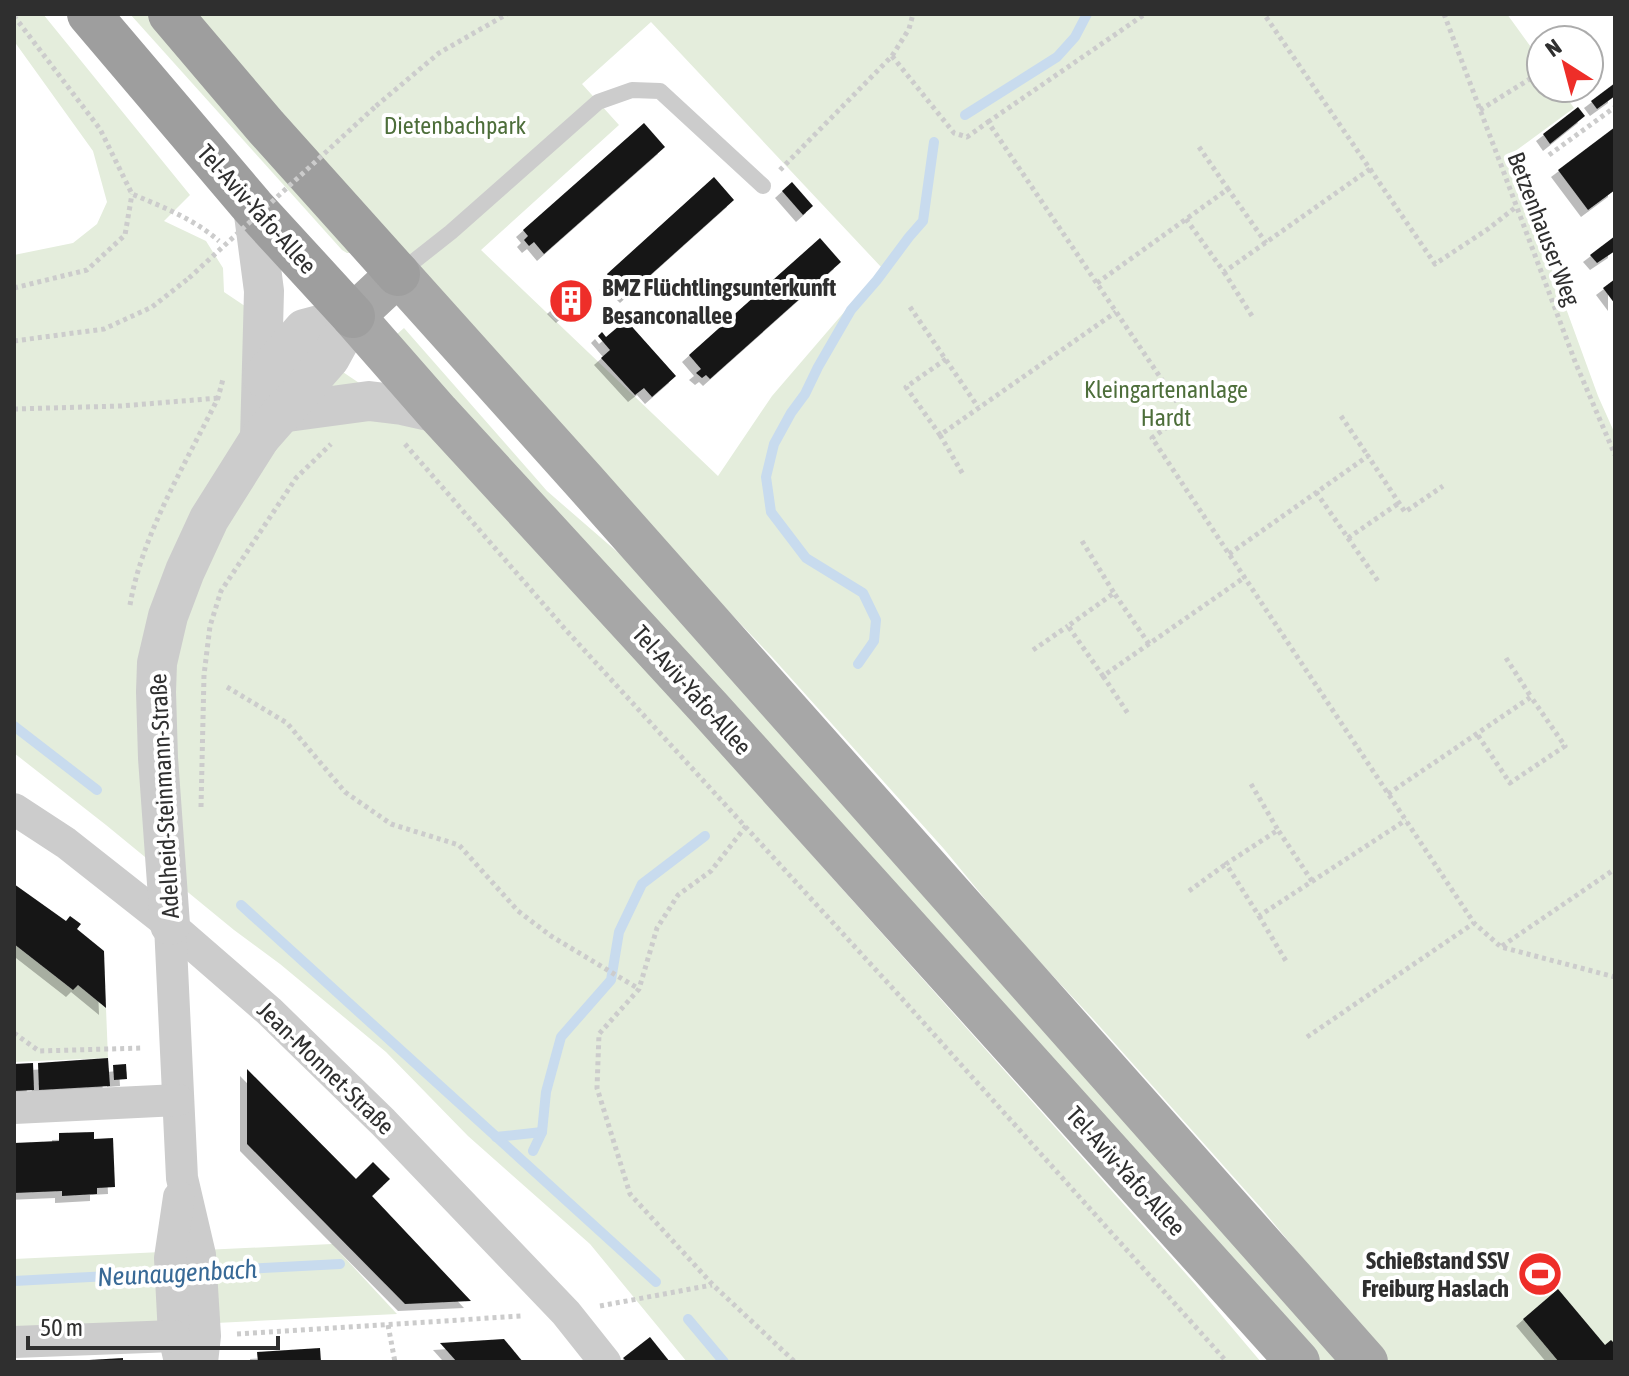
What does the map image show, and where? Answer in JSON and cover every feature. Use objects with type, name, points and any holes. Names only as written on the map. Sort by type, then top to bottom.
[{"type":"highway","name":"Tel-Aviv-Yafo-Allee","points":[[89,14],[253,207],[353,316]]},
{"type":"highway","points":[[170,14],[398,274]]},
{"type":"main road","points":[[353,316],[398,274],[1366,1362]]},
{"type":"main road","name":"Tel-Aviv-Yafo-Allee","points":[[353,316],[1298,1362]]},
{"type":"street","points":[[253,207],[264,291],[262,377],[270,426],[369,401],[438,413]]},
{"type":"street","points":[[262,377],[304,329],[353,316]]},
{"type":"street","name":"Adelheid-Steinmann-Straße","points":[[190,1349],[170,925],[158,758],[157,663],[168,616],[209,519],[270,426],[330,358],[353,316]]},
{"type":"street","name":"Jean-Monnet-Straße","points":[[14,809],[66,843],[170,925],[269,1011],[383,1122],[566,1313],[605,1362]]},
{"type":"street","points":[[14,1108],[178,1100]]},
{"type":"street","points":[[14,1342],[190,1349]]},
{"type":"lane","points":[[398,274],[451,232],[598,102],[632,90],[660,91],[763,186]]},
{"type":"path","points":[[14,341],[104,329],[152,307],[189,278],[376,106],[439,53],[507,14]]},
{"type":"path","points":[[763,186],[892,56],[909,29],[913,14]]},
{"type":"path","points":[[892,56],[954,133],[967,137],[1145,14]]},
{"type":"path","points":[[1264,14],[1435,264],[1516,207]]},
{"type":"path","name":"Betzenhauser Weg","points":[[1444,14],[1576,364],[1615,455]]},
{"type":"path","points":[[14,16],[100,129],[132,194],[125,235],[87,270],[14,288]]},
{"type":"path","points":[[1480,110],[1525,82]]},
{"type":"path","points":[[1549,155],[1615,107]]},
{"type":"path","points":[[988,122],[1185,414],[1152,438],[1474,923],[1501,947],[1615,977]]},
{"type":"path","points":[[1199,147],[1266,243]]},
{"type":"path","points":[[1224,272],[1370,169]]},
{"type":"path","points":[[1097,283],[1228,189]]},
{"type":"path","points":[[132,194],[176,212],[212,234],[228,249]]},
{"type":"path","points":[[1186,219],[1252,316]]},
{"type":"path","points":[[910,307],[978,407]]},
{"type":"path","points":[[940,435],[1116,312]]},
{"type":"path","points":[[946,359],[906,387],[964,476]]},
{"type":"path","points":[[14,409],[121,406],[218,398],[270,426]]},
{"type":"path","points":[[1341,416],[1405,512],[1443,486]]},
{"type":"path","points":[[201,807],[204,675],[210,626],[221,591],[296,478],[331,444],[342,440]]},
{"type":"path","points":[[400,440],[565,629],[1227,1362]]},
{"type":"path","points":[[1229,554],[1368,456]]},
{"type":"path","points":[[1316,492],[1380,584]]},
{"type":"path","points":[[1348,538],[1399,503]]},
{"type":"path","points":[[1082,541],[1149,644]]},
{"type":"path","points":[[1103,676],[1245,577]]},
{"type":"path","points":[[1033,650],[1114,593]]},
{"type":"path","points":[[1068,626],[1129,715]]},
{"type":"path","points":[[1477,734],[1510,783],[1565,746],[1506,658]]},
{"type":"path","points":[[227,687],[287,723],[345,792],[391,824],[459,845],[518,911],[551,936],[639,989]]},
{"type":"path","points":[[1388,794],[1531,697]]},
{"type":"path","points":[[1251,784],[1312,881]]},
{"type":"path","points":[[1259,916],[1406,820]]},
{"type":"path","points":[[746,826],[711,871],[678,895],[657,928],[639,989],[599,1034],[597,1088],[630,1194],[713,1285],[795,1362]]},
{"type":"path","points":[[1189,891],[1278,830]]},
{"type":"path","points":[[1226,864],[1286,961]]},
{"type":"path","points":[[1501,947],[1615,869]]},
{"type":"path","points":[[1307,1037],[1474,923]]},
{"type":"path","points":[[14,1033],[39,1051],[176,1046]]},
{"type":"path","points":[[190,1349],[388,1325],[566,1313],[713,1285]]},
{"type":"path","points":[[388,1325],[395,1362]]},
{"type":"green space","points":[[14,14],[43,14],[190,195],[164,221],[206,241],[223,268],[224,292],[438,436],[1195,1284],[1261,1362],[687,1362],[590,1244],[468,1136],[386,1052],[14,753],[14,255],[73,243],[97,224],[107,202],[93,151],[14,41]]},
{"type":"green space","points":[[130,14],[147,14],[351,253],[342,250]]},
{"type":"green space","name":"Kleingartenanlage Hardt","points":[[192,14],[1507,14],[1525,39],[1525,104],[1571,104],[1574,108],[1510,155],[1598,396],[1615,434],[1615,1362],[1388,1362],[1262,1209],[1013,933],[944,849],[772,657],[678,558]],"holes":[[[651,22],[882,268],[772,396],[718,476],[481,250],[619,125],[582,84]]]},
{"type":"green space","points":[[404,328],[547,491],[630,563],[1339,1362],[1312,1362],[396,335]]},
{"type":"green space","points":[[14,944],[73,990],[78,985],[106,1008],[108,1058],[14,1062]]},
{"type":"green space","points":[[332,1244],[397,1314],[14,1333],[14,1259]]},
{"type":"building","points":[[1615,83],[1615,96],[1605,103],[1605,90]]},
{"type":"building","points":[[1578,107],[1585,116],[1550,144],[1543,134]]},
{"type":"building","points":[[644,123],[665,147],[544,254],[534,242],[529,246],[524,240],[528,236],[523,230]]},
{"type":"building","points":[[1615,127],[1615,190],[1588,210],[1558,170]]},
{"type":"building","points":[[714,177],[734,200],[627,296],[615,284],[610,288],[606,283],[611,279],[607,274]]},
{"type":"building","points":[[792,182],[813,206],[803,215],[782,191]]},
{"type":"building","points":[[1615,236],[1615,251],[1597,263],[1590,255]]},
{"type":"building","points":[[820,238],[841,262],[710,379],[696,373],[701,369],[689,355]]},
{"type":"building","points":[[1615,279],[1615,304],[1603,288]]},
{"type":"building","name":"BMZ Flüchtlingsunterkunft Besanconallee","points":[[579,285],[587,295],[563,316],[554,307]]},
{"type":"building","points":[[626,320],[676,376],[652,397],[644,388],[635,395],[601,358],[610,350],[598,336],[602,332],[606,337]]},
{"type":"building","points":[[14,884],[66,921],[70,916],[81,924],[77,929],[104,951],[106,1008],[78,985],[73,990],[14,944]]},
{"type":"building","points":[[108,1058],[110,1086],[39,1090],[38,1063]]},
{"type":"building","points":[[33,1063],[34,1090],[14,1091],[14,1064]]},
{"type":"building","points":[[126,1064],[127,1079],[114,1080],[113,1065]]},
{"type":"building","points":[[247,1069],[356,1179],[373,1162],[390,1179],[372,1196],[471,1301],[405,1304],[247,1144]]},
{"type":"building","points":[[94,1132],[94,1139],[113,1138],[115,1187],[97,1188],[97,1194],[62,1196],[62,1191],[14,1193],[14,1143],[59,1141],[59,1133]]},
{"type":"building","points":[[1558,1289],[1605,1345],[1611,1340],[1615,1344],[1615,1362],[1559,1362],[1523,1319]]},
{"type":"building","points":[[650,1337],[670,1362],[627,1362],[623,1358]]},
{"type":"building","points":[[504,1339],[523,1362],[457,1362],[440,1343]]},
{"type":"building","points":[[320,1348],[321,1362],[258,1362],[257,1352]]},
{"type":"building","points":[[123,1358],[123,1362],[89,1362],[89,1360]]},
{"type":"waterway","name":"Neunaugenbach","points":[[965,115],[1057,57],[1075,37],[1087,14]]},
{"type":"waterway","name":"Neunaugenbach","points":[[858,664],[874,641],[876,620],[863,593],[806,558],[771,512],[766,477],[774,444],[851,310],[923,221],[934,142]]},
{"type":"waterway","points":[[14,726],[97,790]]},
{"type":"waterway","name":"Neunaugenbach","points":[[533,1151],[542,1132],[546,1092],[561,1037],[611,980],[619,932],[642,884],[705,836]]},
{"type":"waterway","points":[[241,905],[656,1282]]},
{"type":"waterway","points":[[496,1137],[542,1132]]},
{"type":"waterway","name":"Neunaugenbach","points":[[206,1271],[340,1264]]},
{"type":"waterway","name":"Neunaugenbach","points":[[14,1281],[166,1273]]},
{"type":"waterway","points":[[688,1319],[724,1362]]},
{"type":"place","name":"BMZ Flüchtlingsunterkunft Besanconallee","points":[[571,301]]},
{"type":"place","name":"Schießstand SSV Freiburg Haslach","points":[[1540,1274]]},
{"type":"park label","name":"Dietenbachpark","points":[[455,125]]}]
